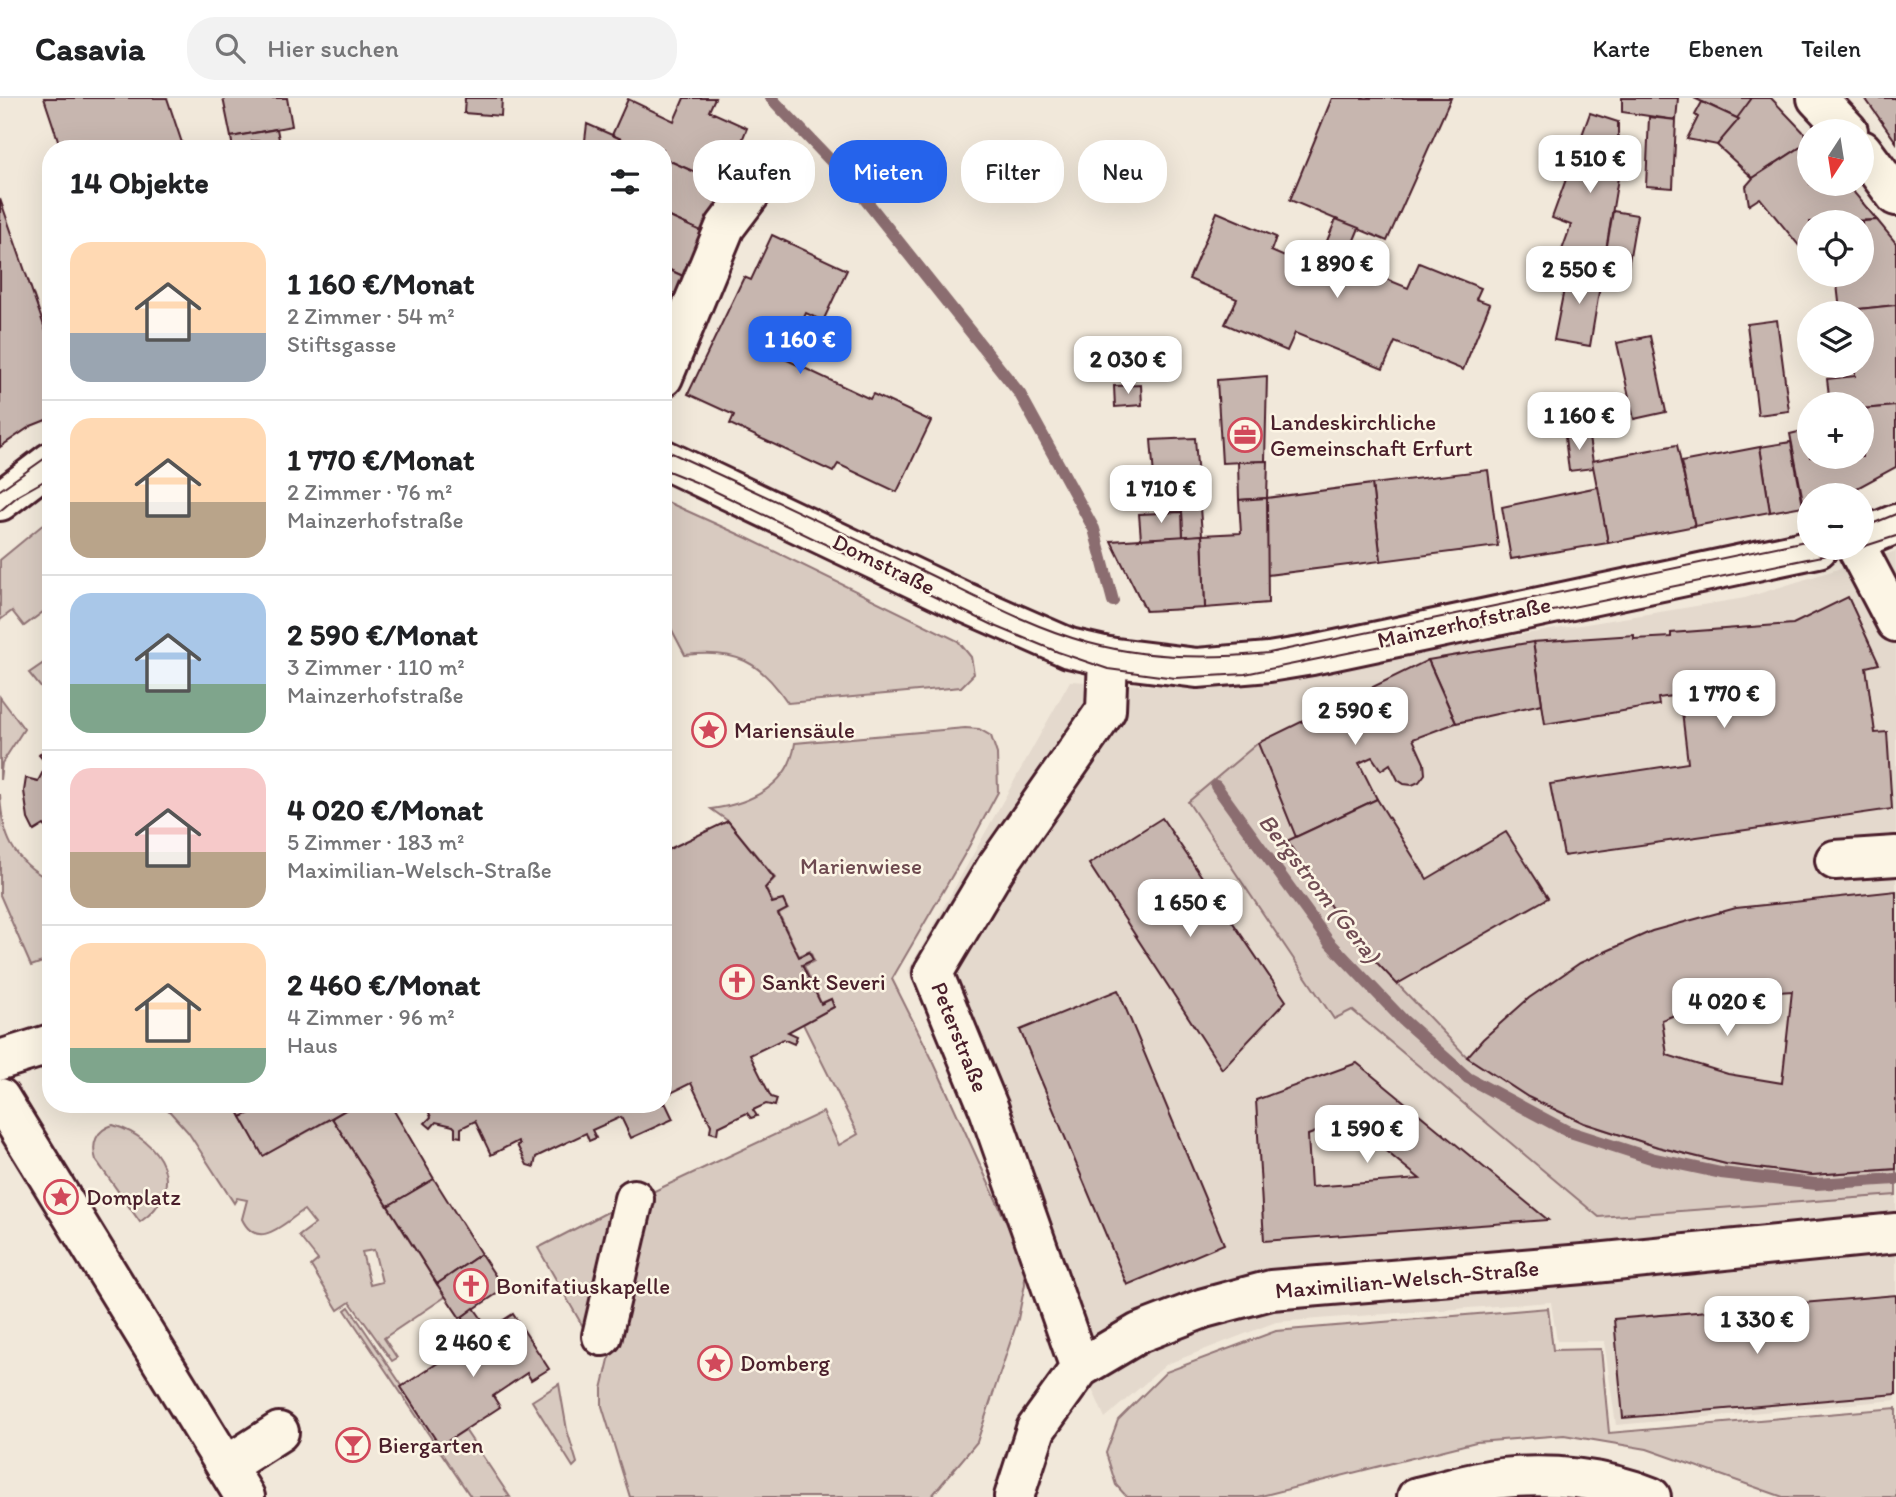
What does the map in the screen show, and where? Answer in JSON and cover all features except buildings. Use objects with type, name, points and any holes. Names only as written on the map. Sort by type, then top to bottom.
[{"type":"street","points":[[1817,98],[1836,119]]},
{"type":"street","points":[[1874,166],[1896,196]]},
{"type":"street","points":[[672,355],[725,227],[743,203]]},
{"type":"street","name":"Domstraße","points":[[672,463],[1012,624],[1069,648],[1108,657]]},
{"type":"street","points":[[0,501],[42,469]]},
{"type":"street","points":[[1874,533],[1896,524]]},
{"type":"street","name":"Mainzerhofstraße","points":[[1108,657],[1197,668],[1269,662],[1797,552]]},
{"type":"street","points":[[1866,562],[1896,622]]},
{"type":"street","name":"Peterstraße","points":[[1080,1368],[1058,1313],[989,1109],[933,973],[995,869],[1106,710],[1108,657]]},
{"type":"street","points":[[1835,860],[1896,856]]},
{"type":"street","points":[[0,1060],[42,1047]]},
{"type":"street","points":[[0,1098],[236,1481],[279,1432]]},
{"type":"street","points":[[602,1336],[634,1199]]},
{"type":"street","name":"Maximilian-Welsch-Straße","points":[[1014,1497],[1036,1429],[1080,1368],[1139,1333],[1205,1308],[1271,1290],[1896,1233]]},
{"type":"street","points":[[1417,1497],[1501,1478],[1568,1478],[1627,1487],[1651,1497]]},
{"type":"shaded area","points":[[1896,551],[1896,1400],[1616,1425],[1604,1341],[1557,1341],[1551,1302],[1276,1322],[1167,1364],[1105,1418],[908,971],[1070,681],[1197,688],[1745,598]]},
{"type":"green space","points":[[672,504],[958,641],[971,657],[974,674],[961,687],[788,703],[767,677],[745,661],[719,654],[685,655],[672,630]]},
{"type":"green space","points":[[42,525],[42,613],[24,626],[12,611],[0,620],[0,560]]},
{"type":"green space","points":[[42,664],[42,689],[29,673]]},
{"type":"green space","points":[[0,697],[24,729],[2,763],[0,780]]},
{"type":"green space","name":"Marienwiese","points":[[979,729],[991,736],[997,754],[998,792],[892,979],[933,1061],[1023,1259],[1025,1284],[1018,1319],[977,1442],[931,1497],[630,1497],[602,1406],[602,1389],[648,1194],[823,1112],[839,1145],[858,1134],[803,1024],[834,1007],[831,999],[821,1003],[804,966],[814,961],[810,951],[799,956],[779,914],[788,909],[783,900],[773,902],[765,888],[775,878],[728,821],[711,809],[740,802],[766,790],[785,770],[792,758],[795,743]]},
{"type":"green space","points":[[1258,743],[1296,837],[1287,841],[1347,931],[1467,1057],[1584,1123],[1658,1147],[1726,1164],[1812,1175],[1896,1169],[1896,1195],[1599,1217],[1352,1010],[1334,1019],[1188,802]]},
{"type":"green space","points":[[0,794],[3,822],[12,845],[18,855],[42,875],[42,962],[31,966],[0,895]]},
{"type":"green space","points":[[171,1113],[239,1113],[263,1156],[332,1118],[445,1297],[384,1338],[397,1358],[392,1361],[350,1302],[338,1310],[311,1266],[318,1260],[299,1236],[315,1224],[304,1210],[281,1227],[264,1234],[249,1229],[242,1219],[247,1200],[237,1198],[234,1203],[188,1132]],"holes":[[[374,1250],[382,1282],[370,1285],[362,1252]]]},
{"type":"green space","points":[[113,1125],[144,1141],[156,1153],[163,1166],[166,1180],[164,1194],[155,1209],[140,1222],[96,1160],[96,1138],[102,1130]]},
{"type":"green space","points":[[623,1204],[586,1332],[538,1248]]},
{"type":"green space","points":[[349,1307],[440,1442],[447,1442],[465,1430],[510,1497],[471,1497],[345,1310]]},
{"type":"green space","points":[[1548,1308],[1553,1350],[1601,1349],[1609,1433],[1896,1408],[1896,1497],[1783,1497],[1647,1449],[1564,1435],[1476,1442],[1257,1497],[1127,1497],[1116,1485],[1106,1453],[1118,1420],[1166,1372],[1276,1331]]},
{"type":"green space","points":[[559,1384],[567,1430],[577,1463],[573,1467],[532,1401]]},
{"type":"waterway","name":"Bergstrom (Gera)","points":[[771,98],[852,183],[1020,394],[1094,529],[1113,601]]},
{"type":"waterway","name":"Bergstrom (Gera)","points":[[1216,786],[1329,942],[1403,1020],[1468,1078],[1567,1131],[1651,1158],[1721,1173],[1816,1184],[1896,1179]]},
{"type":"tram line","points":[[672,453],[1021,619],[1089,643],[1156,655],[1201,657],[1269,653],[1797,543]]},
{"type":"tram line","points":[[0,490],[42,460]]},
{"type":"tram line","points":[[672,473],[995,626],[1058,652],[1108,669],[1175,678],[1245,674],[1802,560]]},
{"type":"tram line","points":[[0,511],[19,495],[42,482]]},
{"type":"tram line","points":[[1874,523],[1896,514]]},
{"type":"tram line","points":[[1874,543],[1896,536]]},
{"type":"place","name":"Landeskirchliche Gemeinschaft Erfurt","points":[[1245,435]]},
{"type":"place","name":"Mariensäule","points":[[709,730]]},
{"type":"place","name":"Sankt Severi","points":[[737,982]]},
{"type":"place","name":"Domplatz","points":[[61,1197]]},
{"type":"place","name":"Bonifatiuskapelle","points":[[471,1286]]},
{"type":"place","name":"Domberg","points":[[715,1363]]},
{"type":"place","name":"Biergarten","points":[[353,1445]]}]
